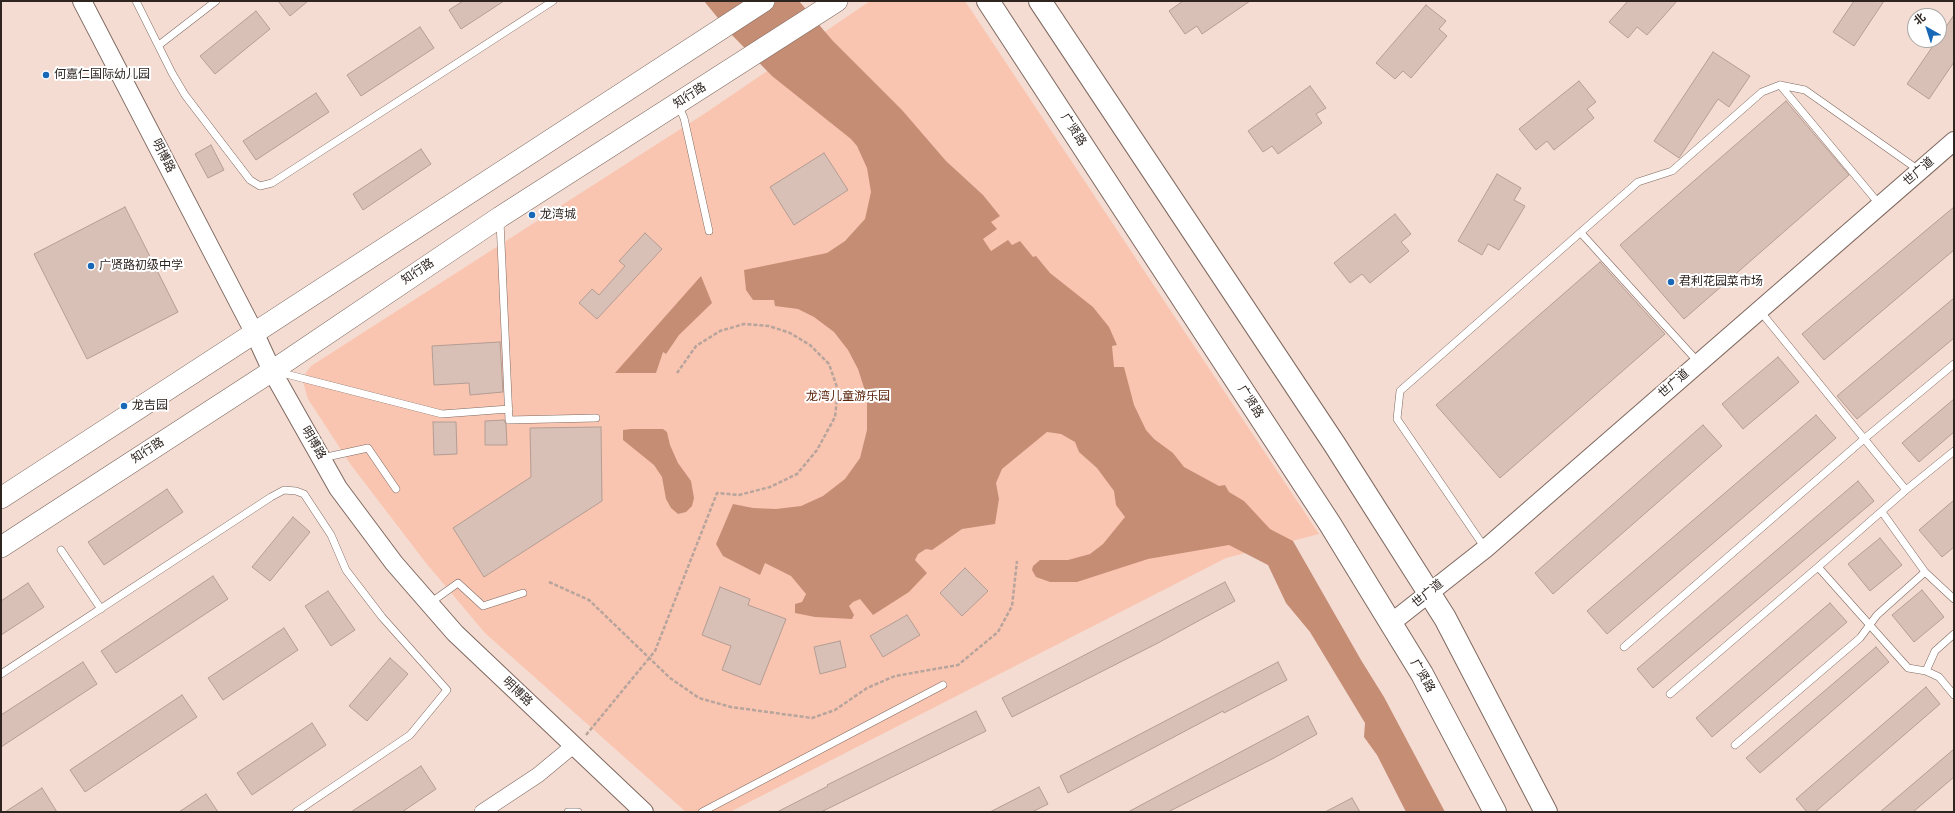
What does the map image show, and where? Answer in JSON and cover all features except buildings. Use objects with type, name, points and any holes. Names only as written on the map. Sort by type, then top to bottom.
[{"type":"main road","points":[[1,498],[764,1]]},
{"type":"main road","name":"广贤路","points":[[988,1],[1330,524],[1422,674],[1495,812]]},
{"type":"main road","points":[[1040,1],[1335,445],[1445,618],[1546,812]]},
{"type":"main road","name":"知行路","points":[[1,547],[272,371],[500,217],[830,5]]},
{"type":"street","name":"明博路","points":[[82,1],[254,332],[272,371],[348,500],[394,563],[455,633],[644,812]]},
{"type":"street","name":"世广道","points":[[1391,623],[1485,549],[1954,142]]},
{"type":"street","points":[[482,812],[538,775],[574,747]]},
{"type":"lane","points":[[136,1],[172,73],[185,94],[250,180],[260,186],[272,184],[553,1]]},
{"type":"lane","points":[[159,45],[216,1]]},
{"type":"lane","points":[[1780,85],[1880,206]]},
{"type":"lane","points":[[1485,549],[1397,419],[1400,391],[1638,182],[1672,171],[1762,92],[1780,85],[1804,90],[1920,171]]},
{"type":"lane","points":[[677,104],[684,118],[709,231]]},
{"type":"lane","points":[[500,217],[510,420],[596,418]]},
{"type":"lane","points":[[1581,233],[1699,363]]},
{"type":"lane","points":[[1760,310],[1906,490]]},
{"type":"lane","points":[[1624,647],[1864,439],[1954,364]]},
{"type":"lane","points":[[272,371],[442,414],[509,409]]},
{"type":"lane","points":[[322,458],[368,448],[396,489]]},
{"type":"lane","points":[[1670,694],[1906,490],[1954,451]]},
{"type":"lane","points":[[1,674],[271,496],[284,490],[296,491],[304,494],[331,536],[346,570],[382,617],[447,690],[410,735],[296,812]]},
{"type":"lane","points":[[1882,512],[1925,572],[1954,599]]},
{"type":"lane","points":[[60,550],[101,609]]},
{"type":"lane","points":[[1818,567],[1908,668],[1926,671],[1939,677],[1954,695]]},
{"type":"lane","points":[[1735,745],[1860,638],[1876,615],[1925,572]]},
{"type":"lane","points":[[429,604],[458,583],[483,606],[523,593]]},
{"type":"lane","points":[[1926,671],[1935,651],[1954,634]]},
{"type":"lane","points":[[702,812],[943,685]]},
{"type":"lane","points":[[568,812],[578,812]]},
{"type":"path","points":[[574,747],[655,651],[717,493],[739,495],[770,487],[796,474],[817,450],[835,417],[838,390],[829,364],[810,345],[790,333],[769,326],[744,324],[720,330],[696,346],[677,373]]},
{"type":"path","points":[[549,582],[589,600],[670,678],[699,698],[731,707],[812,718],[835,710],[867,688],[895,676],[958,665],[998,632],[1012,606],[1017,561]]},
{"type":"green space","name":"龙湾儿童游乐园","points":[[870,1],[965,1],[1319,534],[1226,558],[730,812],[686,812],[485,633],[426,563],[351,465],[308,399],[302,378],[311,366],[707,112]]},
{"type":"shaded area","points":[[704,1],[799,1],[832,40],[902,110],[946,161],[983,195],[1000,216],[991,222],[997,229],[983,239],[991,251],[1008,240],[1012,245],[1020,241],[1033,257],[1036,256],[1050,273],[1093,307],[1109,327],[1117,345],[1112,346],[1114,367],[1124,367],[1134,405],[1146,430],[1154,439],[1173,453],[1184,467],[1219,486],[1225,485],[1229,492],[1244,501],[1270,529],[1293,541],[1361,660],[1384,697],[1445,812],[1406,812],[1377,755],[1364,737],[1365,723],[1310,632],[1286,603],[1268,565],[1229,545],[1148,559],[1077,582],[1050,582],[1036,577],[1032,570],[1033,566],[1040,560],[1068,560],[1090,554],[1103,544],[1125,517],[1116,505],[1114,491],[1097,468],[1079,452],[1075,442],[1061,434],[1047,432],[1002,469],[996,483],[999,499],[995,524],[962,529],[932,550],[926,549],[918,554],[915,560],[927,573],[909,592],[873,615],[860,599],[853,602],[849,606],[854,615],[852,619],[815,617],[795,613],[795,604],[802,602],[806,594],[791,576],[765,563],[760,575],[723,556],[716,544],[733,504],[753,508],[776,509],[801,506],[823,496],[845,479],[860,458],[867,430],[867,397],[858,369],[848,350],[834,332],[814,317],[798,309],[775,306],[774,300],[753,300],[746,290],[744,270],[827,253],[845,241],[865,219],[871,192],[867,168],[857,146],[851,139],[772,76],[731,34]]},
{"type":"shaded area","points":[[701,276],[712,303],[679,335],[666,354],[663,352],[656,373],[615,373]]},
{"type":"shaded area","points":[[663,429],[667,432],[670,445],[678,463],[691,481],[694,498],[692,506],[686,512],[678,514],[671,508],[666,499],[662,477],[654,465],[623,440],[623,430]]},
{"type":"place","name":"何嘉仁国际幼儿园","points":[[46,75]]},
{"type":"place","name":"龙湾城","points":[[532,215]]},
{"type":"place","name":"广贤路初级中学","points":[[91,266]]},
{"type":"place","name":"君利花园菜市场","points":[[1671,282]]},
{"type":"place","name":"龙吉园","points":[[124,406]]}]
